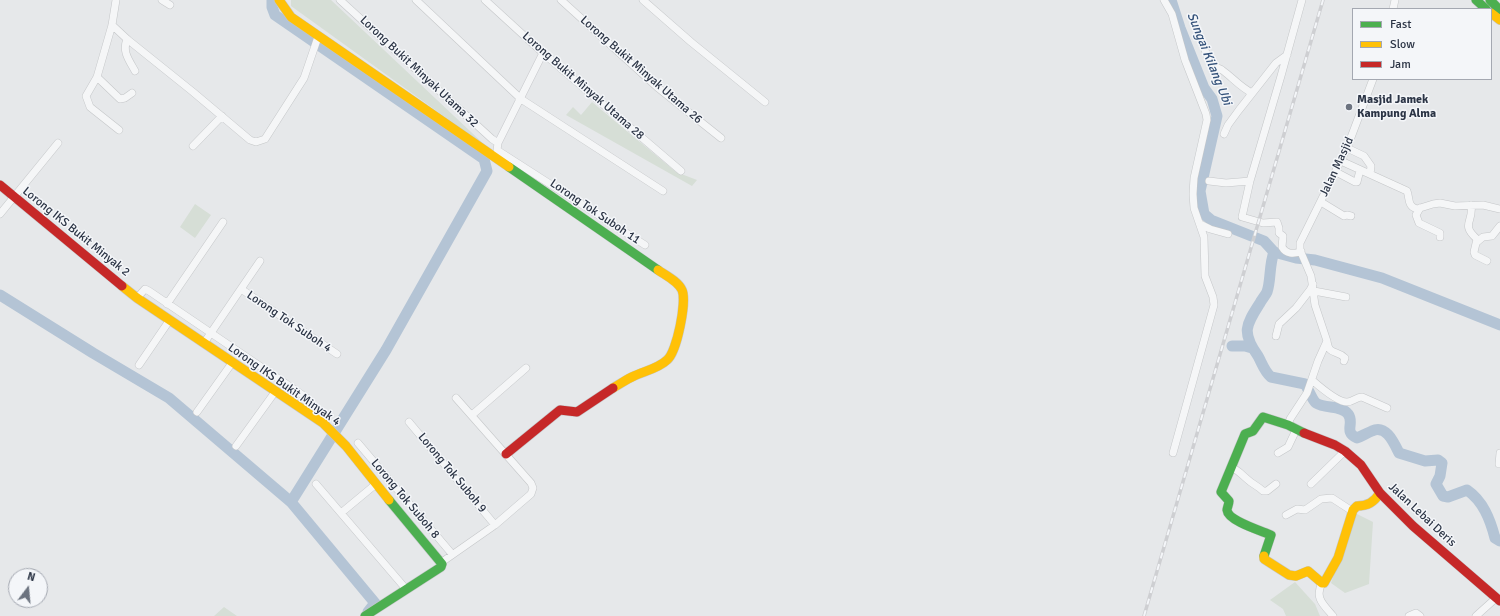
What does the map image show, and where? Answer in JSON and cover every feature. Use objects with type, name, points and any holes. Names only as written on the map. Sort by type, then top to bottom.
[{"type":"street","points":[[116,0],[112,25],[97,77],[86,96],[90,107],[119,130]]},
{"type":"street","points":[[162,0],[170,5]]},
{"type":"street","name":"Lorong Tok Suboh 11","points":[[279,0],[290,17],[317,41],[675,282],[682,290],[683,316],[673,351],[668,360],[648,371],[633,376],[577,412],[560,410],[506,454]]},
{"type":"street","name":"Lorong Bukit Minyak Utama 32","points":[[340,0],[498,143],[497,150],[644,245]]},
{"type":"street","points":[[416,0],[521,99],[663,191]]},
{"type":"street","name":"Lorong Bukit Minyak Utama 28","points":[[485,0],[543,53],[681,171]]},
{"type":"street","name":"Lorong Bukit Minyak Utama 26","points":[[561,0],[657,87],[721,138]]},
{"type":"street","points":[[643,0],[691,42],[765,102]]},
{"type":"street","points":[[1164,0],[1172,14],[1185,60],[1207,120],[1207,126],[1194,178],[1192,194],[1194,208],[1204,237],[1205,276],[1213,297],[1214,305],[1173,453]]},
{"type":"street","points":[[1302,0],[1250,181],[1242,217],[1263,223],[1277,222],[1279,233],[1283,236],[1283,249],[1289,253],[1301,252],[1311,276],[1316,305],[1328,348],[1331,351],[1342,354],[1345,358],[1344,361]]},
{"type":"street","points":[[1490,0],[1500,10]]},
{"type":"street","points":[[112,25],[250,140],[256,142],[265,139],[304,78],[317,41]]},
{"type":"street","points":[[127,39],[125,54],[135,71]]},
{"type":"street","points":[[1203,45],[1214,66],[1239,82],[1244,89],[1252,93]]},
{"type":"street","points":[[498,143],[543,53]]},
{"type":"street","points":[[1224,134],[1228,125],[1252,93],[1276,63],[1287,55]]},
{"type":"street","points":[[97,77],[120,99],[126,98],[132,93]]},
{"type":"street","name":"Jalan Masjid","points":[[1301,252],[1300,243],[1347,148],[1373,80]]},
{"type":"street","points":[[193,146],[222,116]]},
{"type":"street","points":[[0,214],[58,143]]},
{"type":"street","points":[[1347,148],[1366,158],[1371,166],[1370,174]]},
{"type":"street","points":[[1341,160],[1407,191],[1411,206],[1417,209],[1440,203],[1455,206],[1483,205],[1500,210]]},
{"type":"street","points":[[1336,172],[1352,182],[1357,182],[1360,170]]},
{"type":"street","points":[[1209,181],[1226,183],[1250,181]]},
{"type":"street","name":"Lorong IKS Bukit Minyak 2","points":[[0,185],[137,298]]},
{"type":"street","points":[[1321,202],[1340,214],[1351,216]]},
{"type":"street","points":[[1471,205],[1472,211],[1468,222],[1468,228],[1477,239],[1477,242]]},
{"type":"street","points":[[1420,208],[1416,215],[1419,223],[1440,233],[1440,237]]},
{"type":"street","points":[[168,304],[223,222]]},
{"type":"street","points":[[1200,224],[1204,227],[1228,234]]},
{"type":"street","points":[[1487,261],[1475,255],[1474,252],[1477,242],[1484,237],[1492,236],[1500,226]]},
{"type":"street","points":[[204,343],[260,261]]},
{"type":"street","points":[[1313,288],[1346,297]]},
{"type":"street","points":[[1276,336],[1279,324],[1313,288]]},
{"type":"street","points":[[137,298],[145,289],[308,398]]},
{"type":"street","name":"Lorong Tok Suboh 4","points":[[241,289],[337,354]]},
{"type":"street","name":"Lorong IKS Bukit Minyak 4","points":[[137,298],[322,424],[346,446],[441,564]]},
{"type":"street","points":[[139,365],[169,321]]},
{"type":"street","points":[[1288,425],[1290,419],[1307,393],[1318,361],[1327,341]]},
{"type":"street","points":[[197,412],[232,363]]},
{"type":"street","points":[[472,415],[526,368]]},
{"type":"street","points":[[1312,381],[1345,402],[1350,402],[1358,397],[1362,397],[1387,408]]},
{"type":"street","points":[[236,446],[275,392]]},
{"type":"street","points":[[370,614],[441,564],[452,554],[495,525],[532,494],[533,491],[531,483],[456,398]]},
{"type":"street","name":"Jalan Lebai Deris","points":[[1231,467],[1245,434],[1253,430],[1263,417],[1288,425],[1296,430],[1335,445],[1361,464],[1380,493],[1414,526],[1498,599]]},
{"type":"street","name":"Lorong Tok Suboh 9","points":[[409,422],[495,525]]},
{"type":"street","points":[[1278,453],[1288,447],[1296,430]]},
{"type":"street","name":"Lorong Tok Suboh 8","points":[[358,443],[452,554]]},
{"type":"street","points":[[1311,484],[1345,451]]},
{"type":"street","points":[[1499,464],[1500,453]]},
{"type":"street","points":[[1276,484],[1267,492],[1263,492],[1257,485],[1248,481],[1239,470],[1231,467],[1221,492],[1230,501],[1227,510],[1228,515],[1235,520],[1271,535],[1269,545],[1264,554],[1264,559],[1268,562],[1289,576],[1294,576],[1308,571],[1322,583]]},
{"type":"street","points":[[316,484],[406,589]]},
{"type":"street","points":[[341,513],[376,484]]},
{"type":"street","points":[[1333,616],[1318,596],[1319,589],[1322,583],[1324,583],[1331,575],[1342,546],[1352,511],[1357,506],[1366,507],[1371,504],[1380,493]]},
{"type":"street","points":[[1286,515],[1297,509],[1305,510],[1321,499],[1332,498],[1352,511]]},
{"type":"street","points":[[1476,616],[1498,599]]},
{"type":"street","points":[[1409,616],[1416,614],[1420,616]]},
{"type":"shaded area","points":[[291,0],[331,0],[488,148],[291,6]]},
{"type":"shaded area","points":[[592,102],[676,172],[697,180],[692,186],[566,115],[573,107],[581,115]]},
{"type":"shaded area","points":[[195,204],[211,215],[195,238],[180,227]]},
{"type":"shaded area","points":[[1355,513],[1373,522],[1369,584],[1345,593],[1331,583]]},
{"type":"shaded area","points":[[1295,582],[1315,604],[1320,616],[1286,616],[1283,609],[1270,600]]},
{"type":"shaded area","points":[[224,607],[237,616],[214,616]]},
{"type":"waterway","points":[[272,0],[272,7],[275,15],[484,159],[487,171],[386,350],[291,502]]},
{"type":"waterway","name":"Sungai Kilang Ubi","points":[[1171,0],[1180,28],[1204,88],[1212,99],[1217,116],[1200,191],[1204,214],[1211,220],[1264,241],[1274,252],[1271,262],[1267,292],[1251,317],[1247,329],[1249,341],[1265,370],[1271,377],[1305,384],[1316,403],[1345,411],[1350,417],[1350,430],[1353,436],[1357,438],[1372,431],[1381,430],[1389,436],[1399,453],[1425,461],[1438,460],[1442,463],[1440,476],[1436,484],[1443,496],[1448,497],[1467,490],[1473,494],[1482,505],[1491,524],[1495,538],[1500,541]]},
{"type":"waterway","points":[[1274,252],[1296,258],[1315,260],[1382,278],[1500,325]]},
{"type":"waterway","points":[[0,295],[169,398],[291,502],[375,603],[368,612],[368,616]]},
{"type":"waterway","points":[[1232,346],[1245,346],[1252,348]]},
{"type":"railway","points":[[1144,616],[1323,0]]},
{"type":"traffic: fast","points":[[1476,0],[1485,8]]},
{"type":"traffic: fast","points":[[1490,0],[1500,10]]},
{"type":"traffic: fast","points":[[509,167],[658,270]]},
{"type":"traffic: fast","points":[[1264,556],[1271,535],[1239,522],[1233,518],[1227,510],[1229,501],[1221,492],[1245,434],[1253,431],[1263,417],[1288,425],[1304,433]]},
{"type":"traffic: fast","points":[[365,616],[441,567],[442,564],[389,500]]},
{"type":"traffic: slow","points":[[279,0],[291,17],[509,167]]},
{"type":"traffic: slow","points":[[1492,14],[1500,20]]},
{"type":"traffic: slow","points":[[613,388],[631,377],[664,363],[671,355],[680,326],[683,296],[680,287],[658,270]]},
{"type":"traffic: slow","points":[[122,286],[137,298],[323,423],[346,446],[389,500]]},
{"type":"traffic: slow","points":[[1264,556],[1264,559],[1289,575],[1296,576],[1308,571],[1324,583],[1338,558],[1353,510],[1357,506],[1370,503],[1380,493]]},
{"type":"traffic: jam","points":[[0,185],[122,286]]},
{"type":"traffic: jam","points":[[506,454],[560,410],[577,412],[613,388]]},
{"type":"traffic: jam","points":[[1304,433],[1335,445],[1345,451],[1361,465],[1380,493],[1413,526],[1500,601]]},
{"type":"place","name":"Masjid Jamek Kampung Alma","points":[[1349,107]]}]
